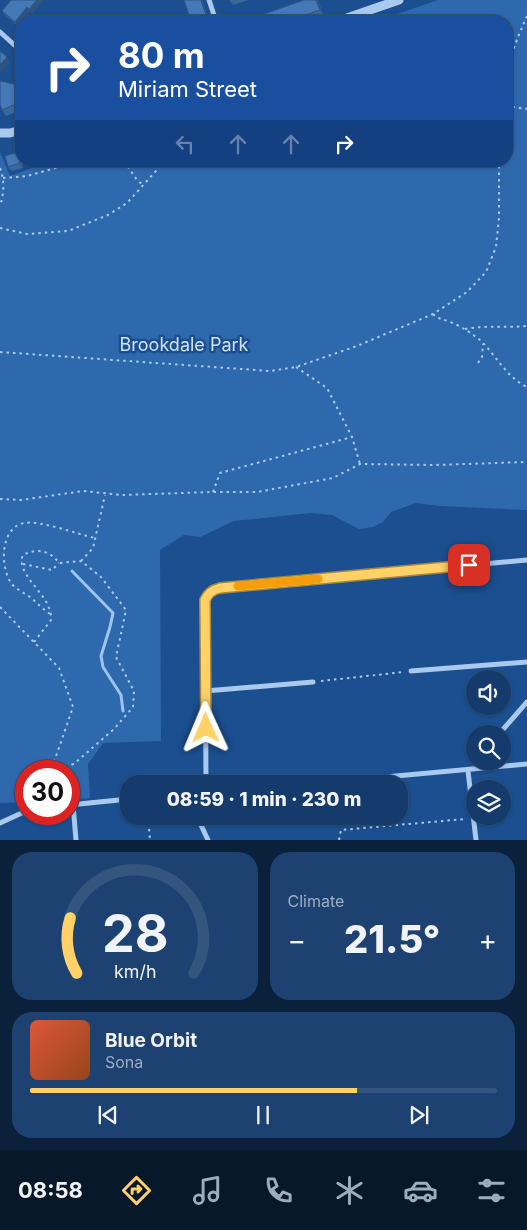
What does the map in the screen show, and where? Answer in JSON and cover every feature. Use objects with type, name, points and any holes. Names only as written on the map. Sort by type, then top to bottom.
[{"type":"street","points":[[209,0],[214,15]]},
{"type":"street","points":[[353,15],[383,3],[399,0]]},
{"type":"street","points":[[0,32],[15,46]]},
{"type":"street","points":[[0,133],[15,132]]},
{"type":"street","points":[[206,775],[205,600],[207,594],[220,588],[527,560]]},
{"type":"street","points":[[411,672],[527,662]]},
{"type":"street","points":[[205,691],[313,682]]},
{"type":"street","points":[[507,725],[527,702]]},
{"type":"street","points":[[511,766],[527,764]]},
{"type":"street","points":[[408,775],[468,770],[469,780]]},
{"type":"street","points":[[80,803],[120,801]]},
{"type":"street","points":[[0,822],[15,816]]},
{"type":"street","points":[[74,825],[76,840]]},
{"type":"street","points":[[201,825],[208,840]]},
{"type":"street","points":[[473,825],[476,840]]},
{"type":"path","points":[[513,54],[527,16]]},
{"type":"path","points":[[513,107],[527,109]]},
{"type":"path","points":[[4,178],[27,176],[59,167]]},
{"type":"path","points":[[128,167],[143,185]]},
{"type":"path","points":[[0,228],[27,234],[68,231],[108,214],[127,203],[160,167]]},
{"type":"path","points":[[0,352],[270,371],[296,367],[357,346],[433,314],[467,292],[486,272],[496,247],[499,167]]},
{"type":"path","points":[[0,168],[4,178],[4,191],[0,206]]},
{"type":"path","points":[[433,314],[437,318],[447,320],[465,329],[483,344],[504,369],[527,387]]},
{"type":"path","points":[[465,329],[527,326]]},
{"type":"path","points":[[478,363],[482,357],[483,344]]},
{"type":"path","points":[[296,367],[327,388],[352,437],[360,464]]},
{"type":"path","points":[[213,492],[220,473],[352,437]]},
{"type":"path","points":[[0,503],[1,500],[21,500],[83,491],[122,495],[257,492],[333,478],[360,464],[434,466],[527,462]]},
{"type":"path","points":[[22,564],[52,570],[59,563],[81,561],[93,548],[105,494]]},
{"type":"path","points":[[50,614],[11,583],[4,569],[2,555],[3,541],[8,532],[24,523],[37,523],[95,538]]},
{"type":"path","points":[[34,642],[51,620],[49,608],[24,571],[21,558],[32,551],[46,551],[56,558],[59,563]]},
{"type":"path","points":[[78,760],[114,729],[133,707],[134,691],[116,657],[126,610],[101,577],[81,561]]},
{"type":"path","points":[[0,607],[59,668],[73,707],[55,760]]},
{"type":"path","points":[[313,682],[411,672]]},
{"type":"path","points":[[339,840],[340,830],[466,820]]},
{"type":"path","points":[[149,825],[150,840]]},
{"type":"green space","name":"Brookdale Park","points":[[438,0],[527,0],[527,510],[439,506],[416,503],[391,512],[383,522],[373,527],[359,529],[332,515],[311,513],[234,521],[200,537],[184,535],[160,550],[161,741],[103,743],[88,764],[90,798],[80,799],[80,760],[15,760],[15,802],[0,803],[0,152],[10,176],[35,167],[513,167],[513,15],[394,15]]},
{"type":"building","points":[[11,0],[37,0],[29,9],[27,7],[21,15],[15,15],[15,22],[2,11]]},
{"type":"building","points":[[184,0],[201,0],[206,15],[189,15]]},
{"type":"building","points":[[304,0],[316,0],[320,10],[305,15],[261,15]]},
{"type":"building","points":[[0,51],[7,57],[0,65]]},
{"type":"building","points":[[0,82],[15,84],[15,104],[2,110],[0,105]]},
{"type":"building","points":[[15,153],[15,165],[8,167],[5,156]]},
{"type":"waterway","points":[[72,571],[113,613],[101,656],[103,667],[121,695],[123,711]]},
{"type":"slow traffic","points":[[238,586],[318,579]]},
{"type":"route","points":[[206,728],[205,600],[207,594],[213,590],[469,565]]}]
